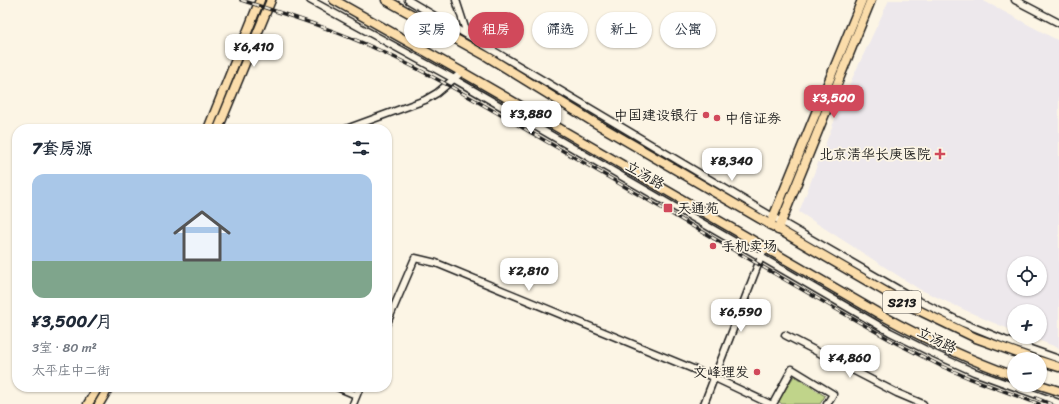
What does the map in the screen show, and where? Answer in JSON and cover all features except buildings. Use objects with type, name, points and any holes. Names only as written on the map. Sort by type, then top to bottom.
[{"type":"main road","points":[[210,124],[260,0]]},
{"type":"main road","points":[[220,124],[271,0]]},
{"type":"main road","name":"立汤路","points":[[334,0],[462,72],[914,334],[947,350],[1007,374]]},
{"type":"main road","name":"立汤路","points":[[386,0],[488,58],[592,121],[912,307],[976,338],[1015,352]]},
{"type":"main road","points":[[770,225],[862,0]]},
{"type":"main road","points":[[778,230],[871,0]]},
{"type":"main road","points":[[1047,363],[1059,367]]},
{"type":"main road","points":[[1047,387],[1059,391]]},
{"type":"main road","points":[[88,404],[95,392]]},
{"type":"main road","points":[[99,404],[106,392]]},
{"type":"street","name":"立汤路","points":[[310,0],[454,79],[533,126],[761,256],[852,311],[930,352],[974,372],[1059,402]]},
{"type":"street","name":"立汤路","points":[[408,0],[781,222],[915,299],[956,319],[1005,340],[1059,359]]},
{"type":"street","points":[[456,0],[467,34]]},
{"type":"street","points":[[1015,0],[1059,23]]},
{"type":"street","points":[[1029,7],[1032,0]]},
{"type":"street","points":[[360,124],[425,100],[437,93],[462,72]]},
{"type":"street","points":[[704,404],[765,248]]},
{"type":"street","points":[[392,311],[415,258],[436,263],[714,378],[771,404],[792,369],[833,394],[827,404]]},
{"type":"street","points":[[785,335],[897,393],[923,404]]},
{"type":"street","points":[[351,392],[356,394],[353,404]]},
{"type":"shaded area","name":"北京清华长庚医院","points":[[889,0],[982,0],[1059,41],[1059,348],[1047,343],[1047,304],[1007,304],[1007,328],[919,289],[799,212],[844,96]]},
{"type":"green space","points":[[794,376],[825,396],[820,404],[782,404],[778,401]]},
{"type":"railway","points":[[241,0],[294,17],[364,43],[403,61],[488,108],[896,343],[941,366],[969,378],[1039,404]]},
{"type":"railway","points":[[1036,398],[1051,404]]},
{"type":"place","name":"中国建设银行","points":[[706,115]]},
{"type":"place","name":"中信证券","points":[[717,118]]},
{"type":"place","name":"北京清华长庚医院","points":[[940,154]]},
{"type":"place","name":"天通苑","points":[[668,208]]},
{"type":"place","name":"手机卖场","points":[[713,246]]},
{"type":"place","name":"文峰理发","points":[[757,372]]}]
